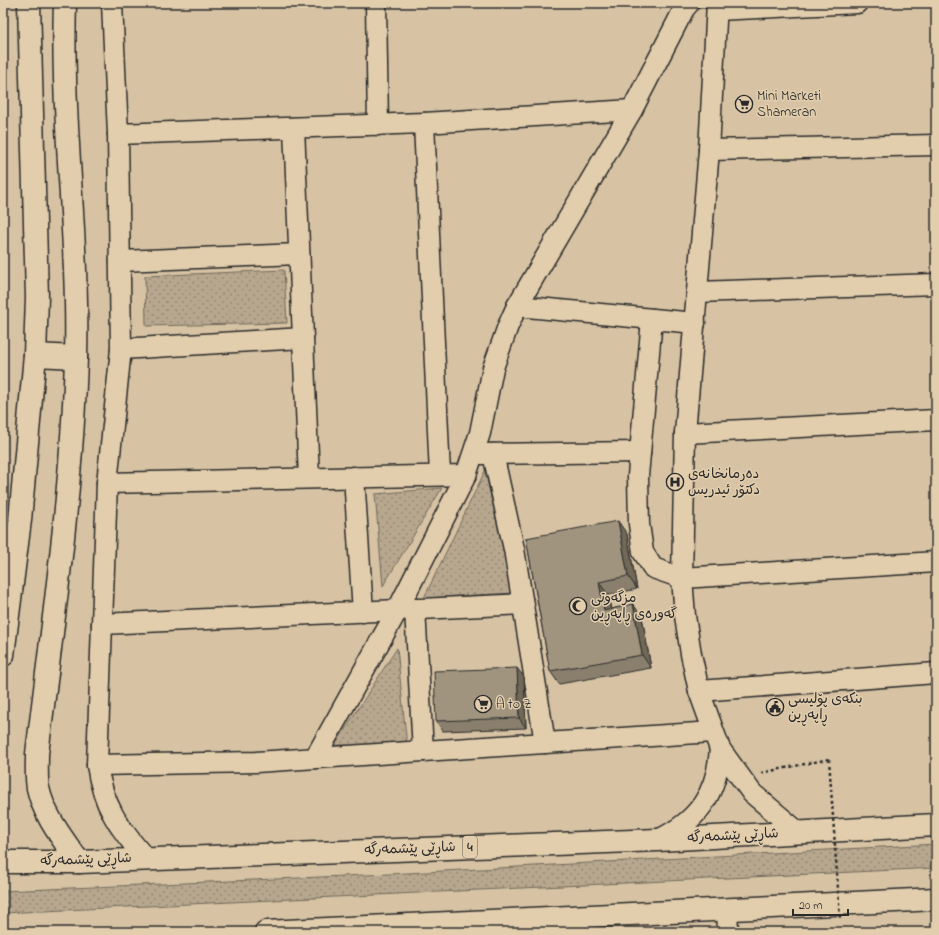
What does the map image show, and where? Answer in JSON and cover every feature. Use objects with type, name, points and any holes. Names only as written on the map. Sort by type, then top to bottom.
[{"type":"main road","points":[[3,655],[20,520],[35,355],[37,297],[29,3]]},
{"type":"main road","points":[[65,3],[66,92],[73,231],[76,357],[71,456],[37,754],[38,787],[42,802],[48,816],[79,862]]},
{"type":"main road","points":[[35,355],[76,357]]},
{"type":"main road","name":"شاڕێی پێشمەرگە","points":[[3,862],[79,862],[658,840],[936,824]]},
{"type":"main road","points":[[266,932],[367,930],[936,900]]},
{"type":"street","points":[[112,3],[118,134],[121,349],[107,483],[97,765],[100,784],[114,819],[146,859]]},
{"type":"street","points":[[376,3],[378,125]]},
{"type":"street","points":[[315,758],[406,610],[466,475],[473,454],[494,368],[508,326],[517,306],[632,110],[684,9],[689,3]]},
{"type":"street","points":[[798,832],[752,793],[716,741],[700,691],[690,646],[682,578],[685,433],[709,150],[717,7],[856,3]]},
{"type":"street","points":[[118,134],[424,123],[632,110]]},
{"type":"street","points":[[424,123],[440,475]]},
{"type":"street","points":[[294,128],[309,478]]},
{"type":"street","points":[[709,150],[936,145]]},
{"type":"street","points":[[120,261],[299,254]]},
{"type":"street","points":[[697,292],[936,284]]},
{"type":"street","points":[[517,306],[695,323]]},
{"type":"street","points":[[652,319],[638,482],[631,526],[643,552],[653,568],[682,578],[936,562]]},
{"type":"street","points":[[121,349],[303,338]]},
{"type":"street","points":[[685,433],[936,420]]},
{"type":"street","points":[[473,454],[640,452]]},
{"type":"street","points":[[493,454],[522,548],[524,604],[545,743]]},
{"type":"street","points":[[107,483],[466,475]]},
{"type":"street","points":[[354,477],[363,612]]},
{"type":"street","points":[[102,624],[524,604]]},
{"type":"street","points":[[406,610],[423,751]]},
{"type":"street","points":[[700,691],[936,673]]},
{"type":"street","points":[[97,765],[202,764],[545,743],[716,741]]},
{"type":"street","points":[[658,840],[684,825],[704,803],[716,777],[716,741]]},
{"type":"street","points":[[727,910],[728,932]]},
{"type":"path","points":[[761,773],[829,759],[840,918]]},
{"type":"shaded area","points":[[284,270],[287,323],[146,326],[145,276]]},
{"type":"shaded area","points":[[485,471],[513,593],[424,598]]},
{"type":"shaded area","points":[[442,488],[383,586],[375,494]]},
{"type":"shaded area","points":[[397,648],[407,747],[335,745]]},
{"type":"shaded area","points":[[936,844],[936,868],[3,913],[3,891],[389,874]]},
{"type":"building","name":"مزگەوتی گەورەی ڕاپەڕین","points":[[618,521],[628,576],[599,582],[604,611],[633,604],[642,655],[550,671],[526,538]]},
{"type":"building","name":"A to Z","points":[[517,668],[519,718],[436,721],[434,671]]},
{"type":"place","name":"Mini Marketi Shameran","points":[[744,104]]},
{"type":"place","name":"دەرمانخانەی دکتۆر ئیدریس","points":[[675,482]]},
{"type":"place","name":"مزگەوتی گەورەی ڕاپەڕین","points":[[578,606]]},
{"type":"place","name":"A to Z","points":[[483,704]]},
{"type":"place","name":"بنکەی پۆلیسی ڕاپەڕین","points":[[775,707]]}]
